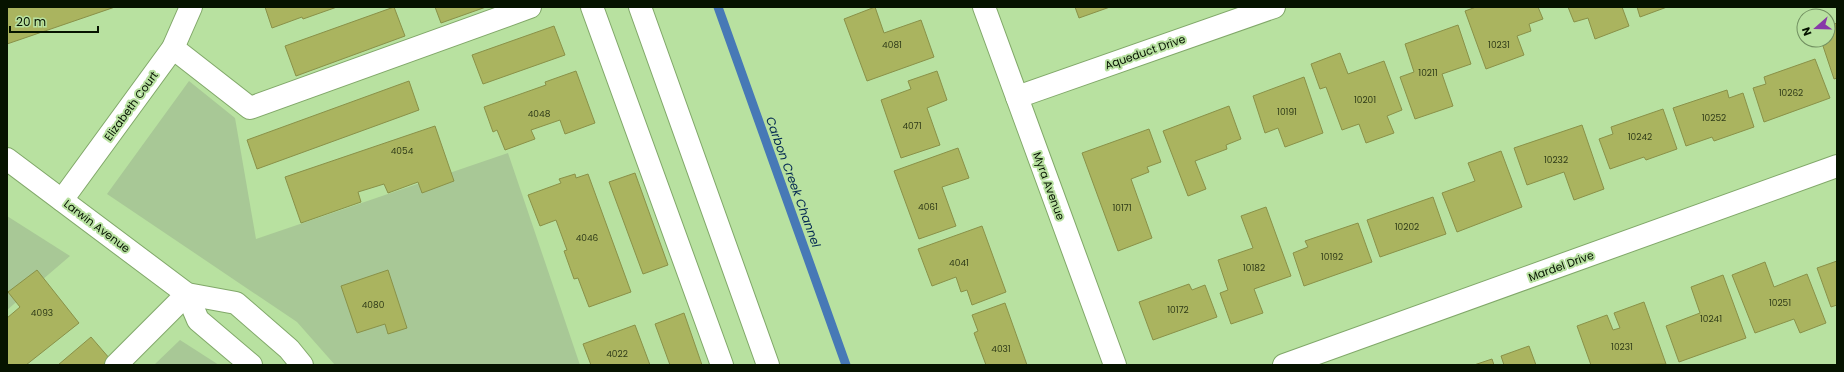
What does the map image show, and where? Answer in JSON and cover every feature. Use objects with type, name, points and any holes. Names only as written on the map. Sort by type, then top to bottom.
[{"type":"street","name":"Elizabeth Court","points":[[62,200],[173,48],[191,7]]},
{"type":"street","points":[[173,48],[250,108],[530,7]]},
{"type":"street","points":[[592,7],[722,365]]},
{"type":"street","points":[[640,7],[768,365]]},
{"type":"street","name":"Myra Avenue","points":[[984,7],[1114,365]]},
{"type":"street","name":"Aqueduct Drive","points":[[1017,97],[1274,7]]},
{"type":"street","name":"Larwin Avenue","points":[[7,159],[187,294],[236,303],[289,349],[302,365]]},
{"type":"street","name":"Mardel Drive","points":[[1284,365],[1837,166]]},
{"type":"street","points":[[116,365],[187,294],[198,320],[251,365]]},
{"type":"green space","points":[[189,81],[235,118],[256,239],[508,153],[580,365],[335,365],[297,322],[107,194]]},
{"type":"green space","points":[[7,216],[70,256],[7,310]]},
{"type":"green space","points":[[180,340],[219,365],[154,365]]},
{"type":"building","points":[[7,7],[115,7],[7,44]]},
{"type":"building","points":[[265,7],[337,7],[303,19],[302,17],[272,28]]},
{"type":"building","points":[[394,7],[405,36],[296,76],[285,46]]},
{"type":"building","points":[[435,7],[486,7],[441,23]]},
{"type":"building","points":[[875,7],[884,33],[921,20],[934,57],[867,81],[844,19]]},
{"type":"building","points":[[1075,7],[1110,7],[1079,18]]},
{"type":"building","points":[[1476,7],[1538,7],[1543,19],[1529,24],[1531,31],[1517,36],[1524,55],[1486,69],[1465,11]]},
{"type":"building","points":[[1568,7],[1622,7],[1629,26],[1595,39],[1588,18],[1574,22]]},
{"type":"building","points":[[1637,7],[1667,7],[1640,17]]},
{"type":"building","points":[[1836,23],[1837,78],[1834,79],[1824,48],[1836,48]]},
{"type":"building","points":[[1458,25],[1471,64],[1442,74],[1453,106],[1415,119],[1400,77],[1414,72],[1405,44]]},
{"type":"building","points":[[554,26],[565,55],[483,84],[472,55]]},
{"type":"building","points":[[1340,53],[1348,74],[1384,61],[1402,110],[1387,116],[1394,133],[1366,143],[1359,124],[1342,130],[1326,87],[1320,89],[1311,64]]},
{"type":"building","points":[[1815,59],[1830,98],[1764,122],[1753,88],[1766,84],[1764,77]]},
{"type":"building","points":[[576,71],[595,123],[565,134],[560,120],[531,130],[535,139],[505,150],[497,130],[493,132],[484,107],[546,85],[545,82]]},
{"type":"building","points":[[937,71],[947,100],[927,108],[940,145],[901,158],[881,100],[911,89],[908,81]]},
{"type":"building","points":[[1304,77],[1323,133],[1285,147],[1278,128],[1265,133],[1253,96]]},
{"type":"building","points":[[409,81],[419,110],[257,169],[247,140]]},
{"type":"building","points":[[1727,90],[1729,98],[1743,93],[1754,127],[1714,141],[1712,137],[1686,146],[1673,108]]},
{"type":"building","points":[[1229,106],[1241,139],[1226,145],[1227,149],[1195,161],[1206,189],[1188,196],[1163,131]]},
{"type":"building","points":[[1663,109],[1677,149],[1646,160],[1644,157],[1610,169],[1599,139],[1613,134],[1611,127]]},
{"type":"building","points":[[1582,125],[1604,189],[1574,200],[1564,172],[1527,185],[1514,148]]},
{"type":"building","points":[[435,126],[454,181],[422,193],[418,182],[388,193],[384,184],[358,192],[361,202],[301,223],[285,177]]},
{"type":"building","points":[[1149,129],[1161,162],[1147,167],[1149,172],[1131,179],[1152,238],[1118,251],[1082,153]]},
{"type":"building","points":[[958,148],[969,178],[942,187],[956,226],[919,239],[894,171]]},
{"type":"building","points":[[1501,151],[1522,207],[1457,232],[1442,193],[1475,181],[1468,163]]},
{"type":"building","points":[[635,173],[668,265],[643,274],[609,182]]},
{"type":"building","points":[[575,174],[576,178],[588,174],[631,292],[589,307],[578,278],[574,279],[564,251],[567,250],[556,220],[540,226],[528,195],[561,183],[559,179]]},
{"type":"building","points":[[1433,197],[1446,234],[1380,257],[1367,220]]},
{"type":"building","points":[[1266,207],[1291,276],[1254,289],[1263,313],[1231,324],[1220,293],[1228,290],[1218,260],[1253,248],[1241,216]]},
{"type":"building","points":[[1358,223],[1372,262],[1304,286],[1293,253],[1308,247],[1305,241]]},
{"type":"building","points":[[982,226],[1006,292],[972,305],[967,290],[961,292],[956,277],[932,286],[918,249]]},
{"type":"building","points":[[1837,261],[1837,305],[1831,307],[1817,268]]},
{"type":"building","points":[[1765,262],[1774,287],[1807,274],[1826,323],[1800,333],[1794,319],[1755,333],[1732,275]]},
{"type":"building","points":[[37,270],[79,323],[26,365],[7,365],[7,318],[20,307],[8,292]]},
{"type":"building","points":[[388,270],[407,328],[388,334],[385,324],[357,333],[341,286]]},
{"type":"building","points":[[1723,275],[1746,338],[1679,362],[1666,326],[1700,313],[1691,287]]},
{"type":"building","points":[[1189,284],[1192,290],[1205,285],[1217,317],[1153,340],[1139,302]]},
{"type":"building","points":[[1644,302],[1666,364],[1591,365],[1577,326],[1607,315],[1613,330],[1620,328],[1614,313]]},
{"type":"building","points":[[1005,303],[1027,365],[986,365],[974,333],[978,331],[972,315]]},
{"type":"building","points":[[684,313],[702,365],[670,365],[655,324]]},
{"type":"building","points":[[635,325],[650,365],[591,365],[583,344]]},
{"type":"building","points":[[91,337],[110,359],[103,365],[58,365]]},
{"type":"building","points":[[1529,346],[1536,365],[1504,365],[1501,356]]},
{"type":"building","points":[[1492,359],[1494,365],[1474,365]]},
{"type":"waterway","name":"Carbon Creek Channel","points":[[718,7],[846,365]]}]
